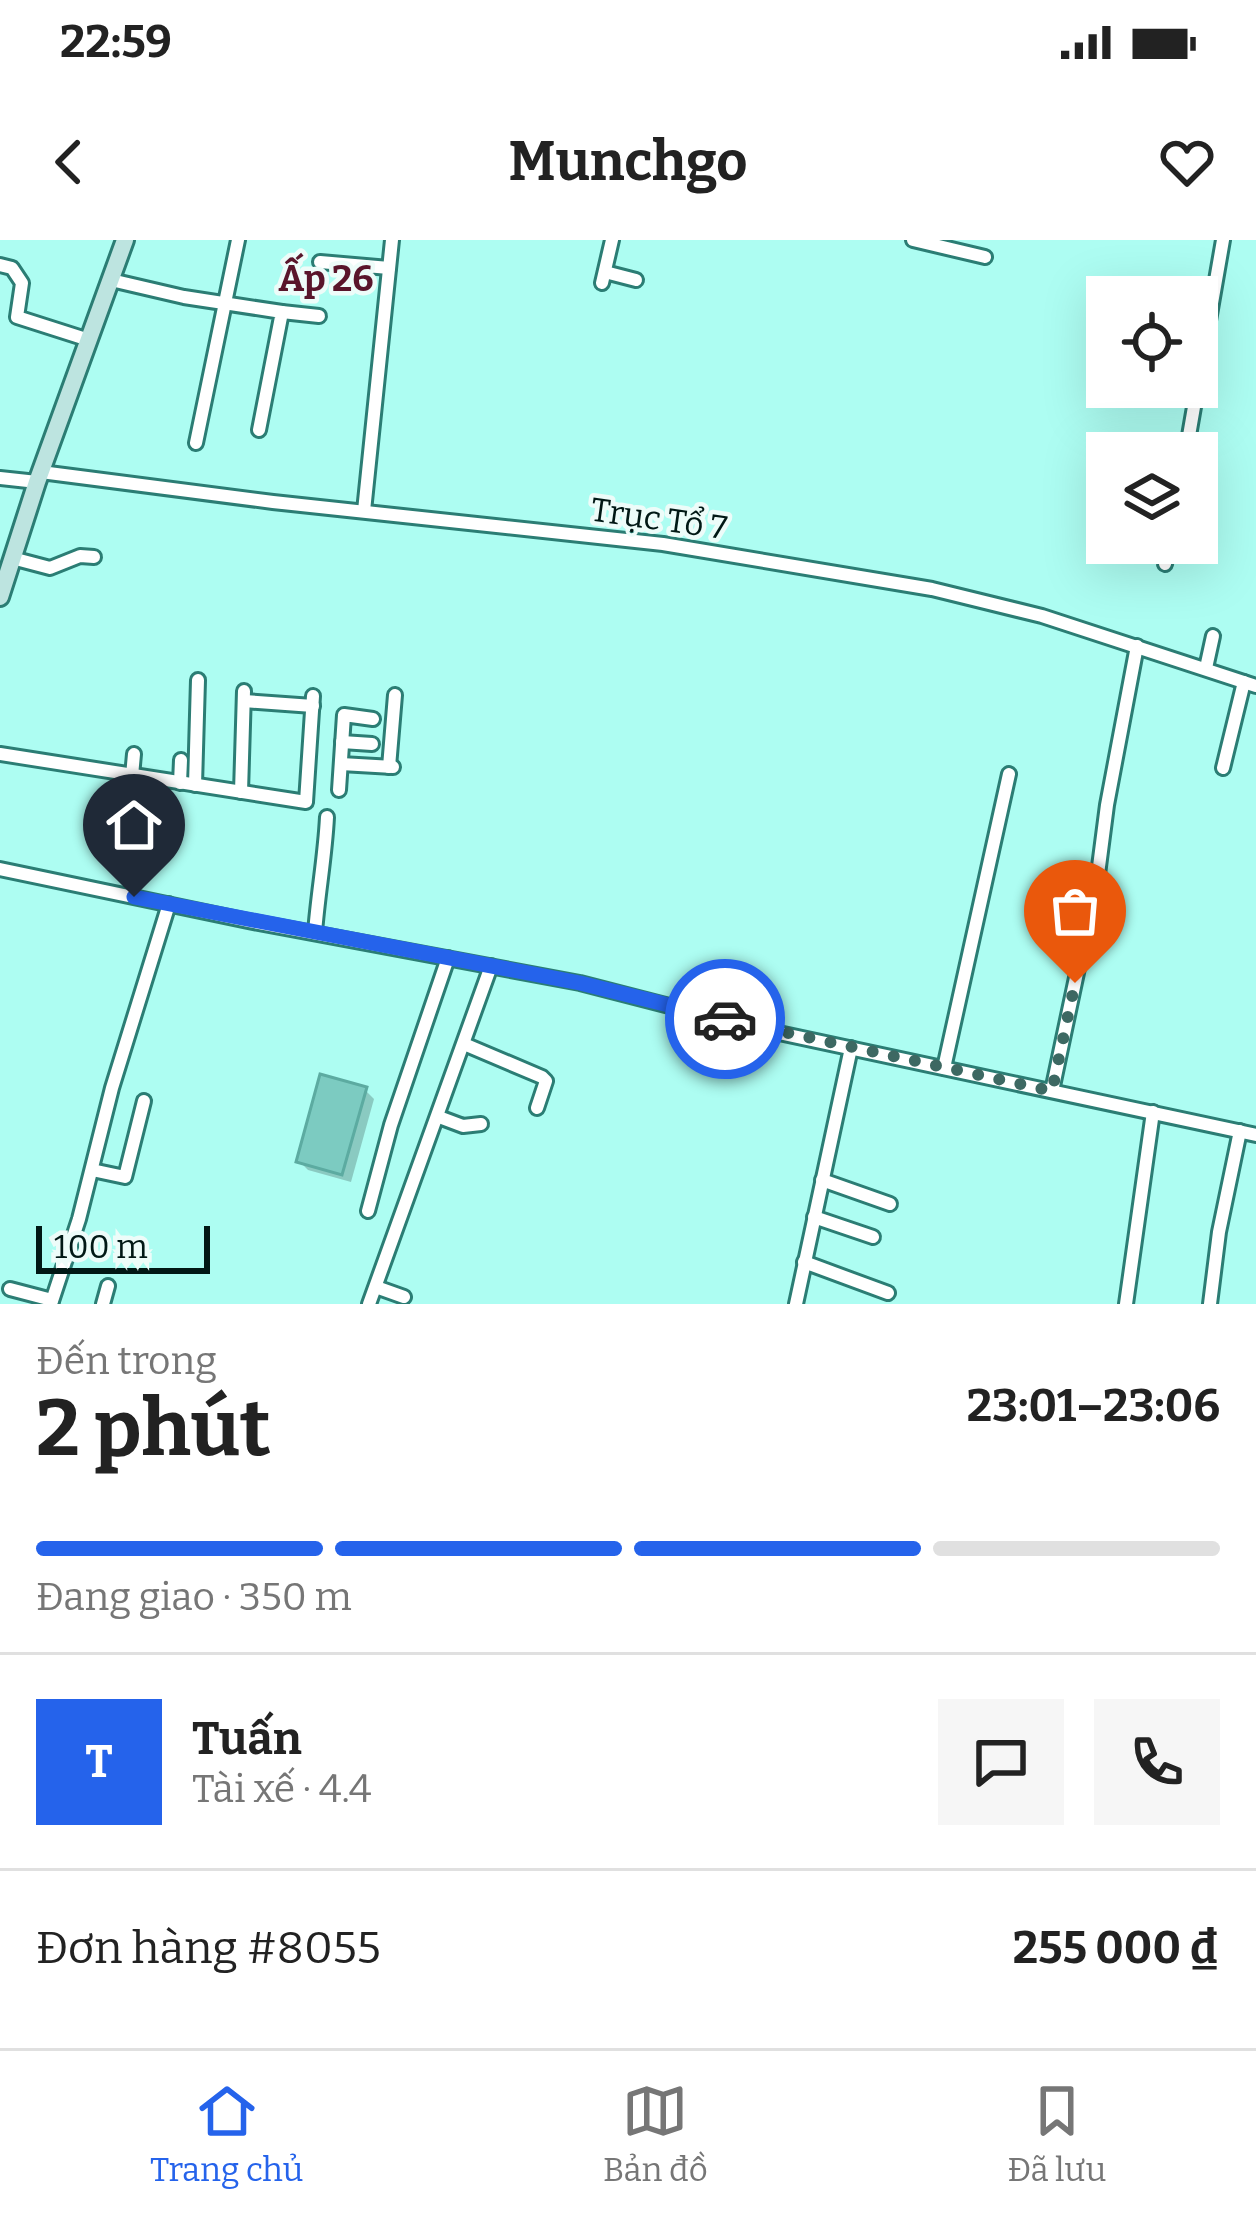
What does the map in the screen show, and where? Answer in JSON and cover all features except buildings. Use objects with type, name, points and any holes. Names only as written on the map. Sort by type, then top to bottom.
[{"type":"street","points":[[0,597],[125,240]]},
{"type":"street","points":[[196,443],[238,240]]},
{"type":"street","points":[[364,512],[392,240]]},
{"type":"street","points":[[612,240],[604,278],[636,280]]},
{"type":"street","points":[[913,240],[955,245],[985,257]]},
{"type":"street","points":[[1190,432],[1223,240]]},
{"type":"street","points":[[320,262],[388,268]]},
{"type":"street","points":[[0,265],[12,268],[22,284],[17,317],[89,340]]},
{"type":"street","points":[[111,280],[319,316]]},
{"type":"street","points":[[259,430],[282,312]]},
{"type":"street","name":"Trục Tổ 7","points":[[0,478],[39,477],[663,544],[841,573],[1042,616],[1250,684]]},
{"type":"street","points":[[12,558],[50,568],[80,556],[94,556]]},
{"type":"street","points":[[1206,668],[1213,636]]},
{"type":"street","points":[[1097,882],[1137,646]]},
{"type":"street","points":[[195,785],[198,680]]},
{"type":"street","points":[[1223,768],[1250,684]]},
{"type":"street","points":[[310,764],[392,767],[394,695]]},
{"type":"street","points":[[0,754],[132,776],[306,802],[313,701],[244,696],[241,792]]},
{"type":"street","points":[[339,790],[344,716],[374,719]]},
{"type":"street","points":[[342,742],[372,744]]},
{"type":"street","points":[[132,776],[134,754]]},
{"type":"street","points":[[180,783],[181,760]]},
{"type":"street","points":[[944,1068],[1009,774]]},
{"type":"street","points":[[315,933],[318,892],[324,883],[327,817]]},
{"type":"street","points":[[0,869],[580,983],[851,1048],[1256,1135]]},
{"type":"street","points":[[10,1289],[52,1302],[169,904]]},
{"type":"street","points":[[1052,1091],[1081,954]]},
{"type":"street","points":[[368,1211],[391,1125],[448,958]]},
{"type":"street","points":[[370,1304],[491,966]]},
{"type":"street","points":[[464,1044],[542,1077],[546,1081],[537,1108]]},
{"type":"street","points":[[796,1304],[851,1048]]},
{"type":"street","points":[[92,1170],[125,1177],[144,1101]]},
{"type":"street","points":[[1126,1304],[1153,1112]]},
{"type":"street","points":[[439,1117],[463,1126],[481,1124]]},
{"type":"street","points":[[1210,1304],[1240,1131]]},
{"type":"street","points":[[822,1180],[890,1204]]},
{"type":"street","points":[[814,1217],[873,1237]]},
{"type":"street","points":[[804,1262],[888,1293]]},
{"type":"street","points":[[103,1304],[108,1286]]},
{"type":"street","points":[[376,1287],[404,1297]]},
{"type":"way so far","points":[[725,1019],[1052,1091],[1075,983]]},
{"type":"district","name":"Ấp 26","points":[[326,278]]},
{"type":"route","points":[[134,897],[580,983],[725,1019]]}]
